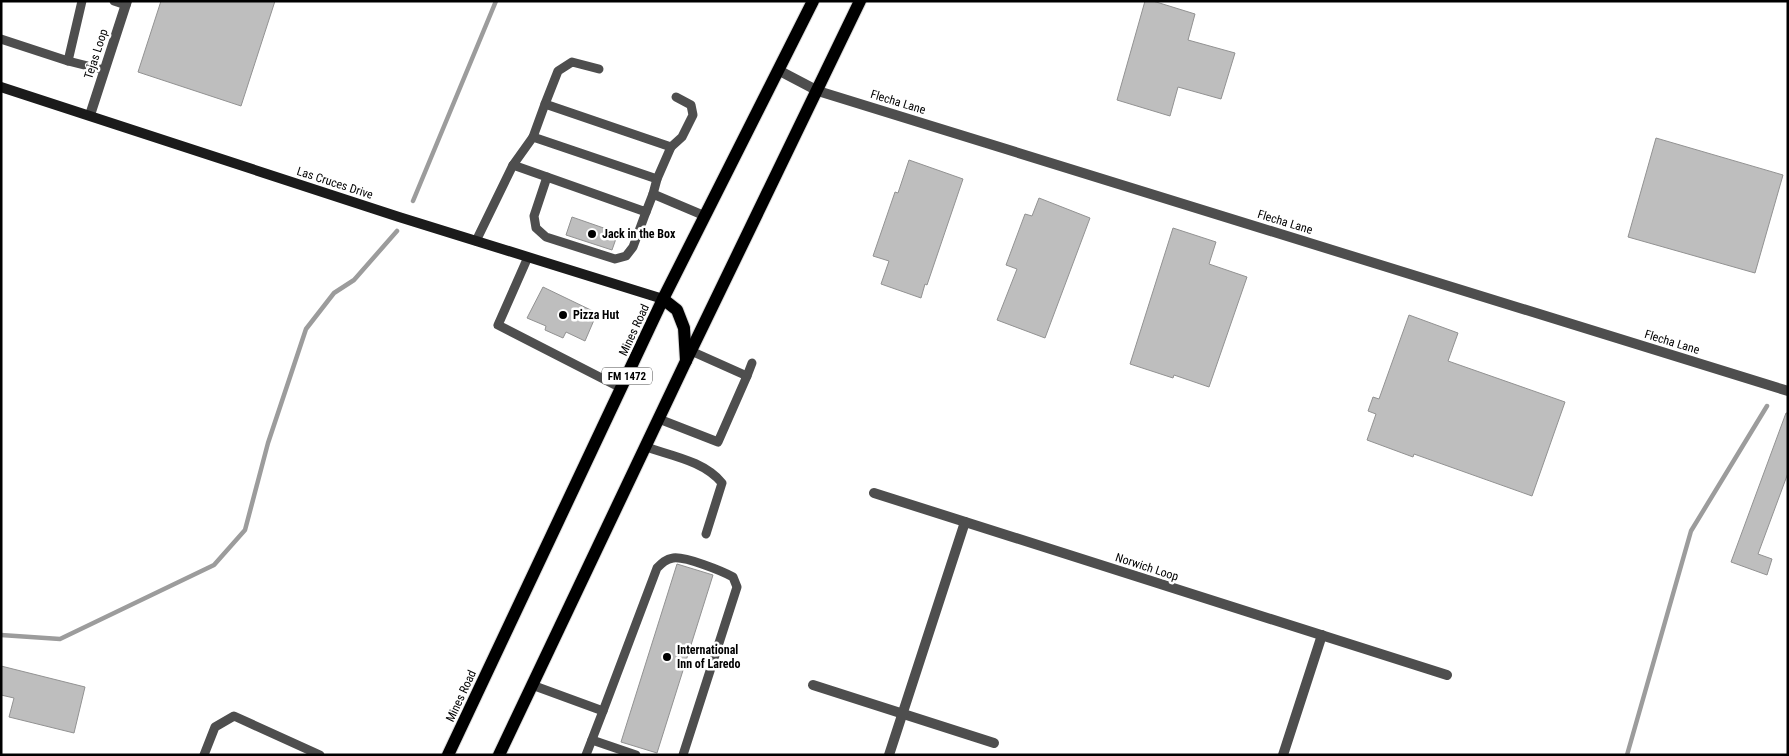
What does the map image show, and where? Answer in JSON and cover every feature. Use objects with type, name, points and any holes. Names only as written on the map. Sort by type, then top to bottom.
[{"type":"main road","name":"Mines Road","points":[[448,755],[663,299],[813,1]]},
{"type":"main road","points":[[499,755],[860,1]]},
{"type":"main road","points":[[663,299],[677,310],[684,328],[689,356]]},
{"type":"street","name":"Tejas Loop","points":[[90,115],[126,3]]},
{"type":"street","name":"Flecha Lane","points":[[778,70],[818,91],[1788,391]]},
{"type":"street","name":"Las Cruces Drive","points":[[1,87],[476,241],[663,299]]},
{"type":"street","name":"Norwich Loop","points":[[874,493],[1447,675]]},
{"type":"street","points":[[889,755],[965,522]]},
{"type":"street","points":[[1283,755],[1322,635]]},
{"type":"street","points":[[813,685],[994,743]]},
{"type":"lane","points":[[68,61],[82,1]]},
{"type":"lane","points":[[114,1],[126,3]]},
{"type":"lane","points":[[1,39],[68,61],[104,70]]},
{"type":"lane","points":[[476,241],[513,165],[534,137],[558,71],[572,62],[599,69]]},
{"type":"lane","points":[[547,177],[534,216],[536,228],[546,237],[615,259],[626,256],[633,246],[657,179],[671,148],[682,137],[693,115],[691,105],[676,97]]},
{"type":"lane","points":[[545,104],[671,148]]},
{"type":"lane","points":[[534,137],[657,179]]},
{"type":"lane","points":[[513,165],[646,212]]},
{"type":"lane","points":[[653,194],[705,216]]},
{"type":"lane","points":[[528,257],[498,325],[621,388]]},
{"type":"lane","points":[[689,356],[747,376]]},
{"type":"lane","points":[[659,419],[718,442],[752,363]]},
{"type":"lane","points":[[646,446],[706,468],[722,483],[706,534]]},
{"type":"lane","points":[[586,755],[657,568],[664,560],[675,557],[717,569],[733,577],[737,587],[683,755]]},
{"type":"lane","points":[[532,685],[603,711]]},
{"type":"lane","points":[[204,755],[215,727],[234,716],[309,752],[320,755]]},
{"type":"lane","points":[[592,740],[636,755]]},
{"type":"building","points":[[161,1],[275,1],[241,106],[138,72]]},
{"type":"building","points":[[1145,1],[1153,1],[1195,14],[1188,40],[1235,53],[1221,99],[1178,87],[1170,116],[1117,100]]},
{"type":"building","points":[[1656,138],[1783,175],[1755,273],[1628,237]]},
{"type":"building","points":[[909,160],[963,179],[921,298],[881,284],[889,261],[873,256],[895,192],[898,193]]},
{"type":"building","points":[[1039,198],[1090,218],[1045,338],[997,320],[1017,269],[1006,265],[1025,214],[1032,216]]},
{"type":"building","name":"Jack in the Box","points":[[572,217],[618,233],[612,250],[566,235]]},
{"type":"building","points":[[1173,228],[1216,242],[1209,264],[1247,277],[1209,387],[1174,375],[1173,378],[1130,364]]},
{"type":"building","name":"Pizza Hut","points":[[543,287],[597,313],[585,341],[566,332],[563,338],[545,330],[546,326],[527,318]]},
{"type":"building","points":[[1409,315],[1458,333],[1448,361],[1565,402],[1532,496],[1414,454],[1413,457],[1367,440],[1376,414],[1368,411],[1373,397],[1379,399]]},
{"type":"building","points":[[1786,413],[1788,413],[1788,473],[1758,554],[1772,559],[1767,575],[1731,562]]},
{"type":"building","name":"International Inn of Laredo","points":[[677,564],[713,575],[657,753],[621,742]]},
{"type":"building","points":[[1,666],[85,687],[74,733],[9,717],[14,698],[1,695]]},
{"type":"waterway","points":[[413,201],[496,1]]},
{"type":"waterway","points":[[1,635],[60,639],[214,565],[245,530],[268,443],[306,329],[334,293],[354,280],[397,231]]},
{"type":"waterway","points":[[1627,755],[1691,531],[1767,406]]},
{"type":"place","name":"Jack in the Box","points":[[592,234]]},
{"type":"place","name":"Pizza Hut","points":[[563,315]]},
{"type":"place","name":"International Inn of Laredo","points":[[667,657]]}]
